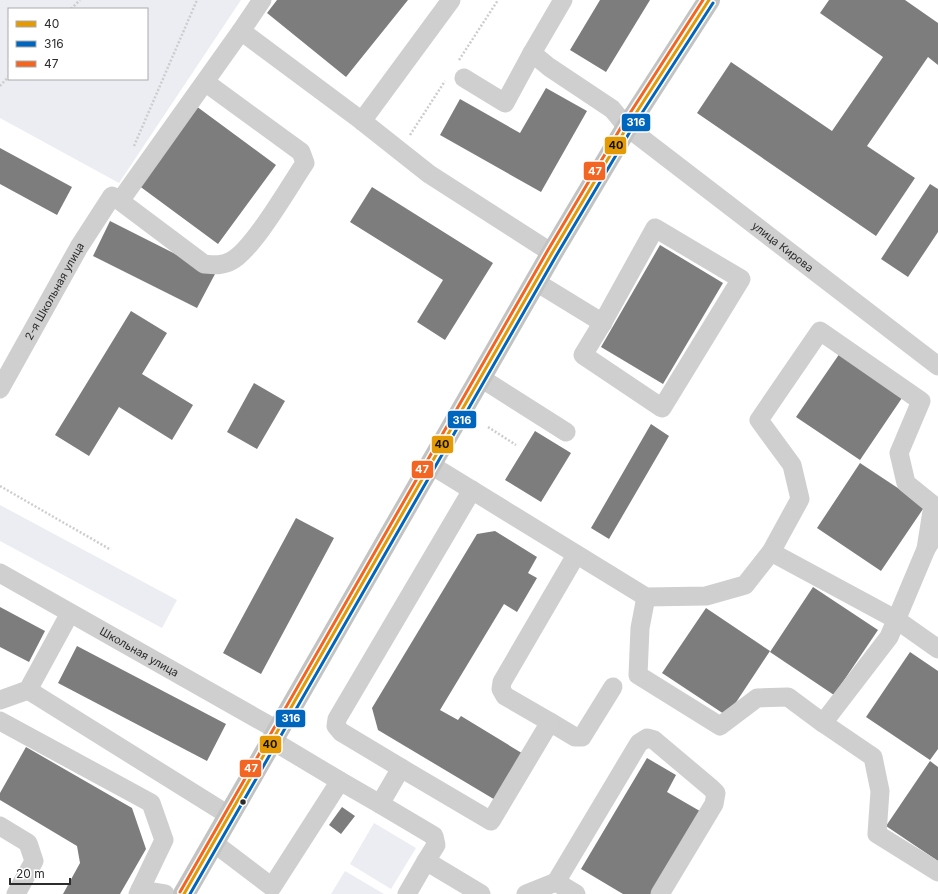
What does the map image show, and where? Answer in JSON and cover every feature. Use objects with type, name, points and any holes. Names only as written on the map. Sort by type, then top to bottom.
[{"type":"main road","points":[[184,894],[552,253],[627,127],[709,0]]},
{"type":"street","points":[[205,82],[301,152],[305,163],[271,216],[249,245],[233,261],[220,266],[204,264],[120,201],[262,0]]},
{"type":"street","points":[[464,78],[505,103],[563,0]]},
{"type":"street","points":[[362,121],[450,1]]},
{"type":"street","points":[[240,31],[362,121],[429,174],[552,253]]},
{"type":"street","name":"улица Кирова","points":[[532,53],[549,67],[612,109],[627,127],[938,366]]},
{"type":"street","name":"2-я Школьная улица","points":[[0,389],[79,247],[112,196]]},
{"type":"street","points":[[656,228],[741,279],[662,408],[583,355],[603,322],[656,228]]},
{"type":"street","points":[[536,282],[603,322]]},
{"type":"street","points":[[431,465],[646,598],[706,596],[745,585],[771,552],[800,499],[792,464],[759,420],[820,331],[921,401],[899,453],[906,483],[933,505],[926,549]]},
{"type":"street","points":[[481,378],[566,432]]},
{"type":"street","points":[[472,490],[337,718],[336,726],[341,732],[491,821],[550,722]]},
{"type":"street","points":[[823,723],[889,637],[926,549],[938,530]]},
{"type":"street","points":[[771,552],[897,620],[938,649]]},
{"type":"street","points":[[576,555],[502,682],[501,689],[505,696],[575,737],[582,737],[613,687]]},
{"type":"street","name":"Школьная улица","points":[[0,573],[70,612],[276,736],[340,781],[434,836],[436,845],[407,894]]},
{"type":"street","points":[[646,598],[640,628],[638,675],[720,726],[757,698],[788,697],[823,723],[874,757],[880,791],[877,834],[938,872]]},
{"type":"street","points":[[0,700],[28,690],[70,612]]},
{"type":"street","points":[[28,690],[230,816]]},
{"type":"street","points":[[0,721],[151,803],[164,840],[139,892],[165,894]]},
{"type":"street","points":[[526,894],[556,882],[639,743],[647,738],[654,740],[716,793],[714,804],[660,894]]},
{"type":"street","points":[[380,804],[401,768]]},
{"type":"street","points":[[214,843],[276,890],[340,781]]},
{"type":"street","points":[[0,826],[28,843],[34,861],[16,894]]},
{"type":"street","points":[[426,861],[481,894]]},
{"type":"street","points":[[556,882],[576,894]]},
{"type":"path","points":[[72,8],[80,0]]},
{"type":"path","points":[[131,152],[198,0]]},
{"type":"path","points":[[0,86],[8,77]]},
{"type":"path","points":[[488,427],[516,445]]},
{"type":"path","points":[[0,486],[111,550]]},
{"type":"shaded area","points":[[0,0],[241,0],[119,183],[0,118]]},
{"type":"shaded area","points":[[0,505],[177,600],[162,628],[0,541]]},
{"type":"shaded area","points":[[374,823],[416,848],[391,889],[350,864]]},
{"type":"shaded area","points":[[345,871],[384,894],[331,894]]},
{"type":"building","points":[[277,0],[408,0],[346,77],[267,13]]},
{"type":"building","points":[[600,0],[650,0],[606,72],[570,50]]},
{"type":"building","points":[[829,0],[905,0],[938,23],[938,65],[928,57],[867,146],[915,178],[876,236],[697,113],[731,62],[832,131],[883,57],[820,13]]},
{"type":"building","points":[[546,88],[587,111],[541,192],[440,135],[460,99],[520,133]]},
{"type":"building","points":[[196,106],[276,165],[218,244],[138,185]]},
{"type":"building","points":[[0,148],[72,187],[57,215],[0,184]]},
{"type":"building","points":[[930,184],[938,189],[938,232],[908,277],[881,259]]},
{"type":"building","points":[[372,187],[493,263],[445,340],[417,322],[443,280],[350,222]]},
{"type":"building","points":[[110,221],[215,274],[197,308],[93,256]]},
{"type":"building","points":[[660,245],[723,283],[663,384],[601,347]]},
{"type":"building","points":[[131,311],[167,333],[142,374],[193,405],[172,440],[119,407],[89,456],[55,435]]},
{"type":"building","points":[[840,353],[904,395],[860,460],[796,417]]},
{"type":"building","points":[[254,383],[285,401],[257,449],[227,432]]},
{"type":"building","points":[[651,424],[669,436],[609,539],[591,528]]},
{"type":"building","points":[[535,431],[571,453],[541,502],[505,480]]},
{"type":"building","points":[[860,463],[925,506],[881,571],[817,528]]},
{"type":"building","points":[[296,518],[334,538],[261,674],[223,653]]},
{"type":"building","points":[[495,531],[537,557],[528,573],[537,578],[517,612],[504,604],[440,710],[458,720],[461,716],[525,755],[497,801],[378,730],[372,708],[477,534]]},
{"type":"building","points":[[813,587],[878,630],[834,695],[770,652]]},
{"type":"building","points":[[0,607],[45,631],[29,662],[0,647]]},
{"type":"building","points":[[706,608],[770,651],[727,716],[662,673]]},
{"type":"building","points":[[77,646],[226,724],[207,761],[58,683]]},
{"type":"building","points":[[910,652],[938,671],[938,749],[930,760],[866,717]]},
{"type":"building","points":[[26,747],[132,808],[146,849],[120,894],[63,894],[80,863],[77,846],[0,800],[0,793]]},
{"type":"building","points":[[647,758],[676,775],[667,792],[705,814],[657,894],[623,894],[581,869]]},
{"type":"building","points":[[930,761],[938,767],[938,861],[886,826]]},
{"type":"building","points":[[342,807],[355,816],[341,834],[329,825]]},
{"type":"transit line","name":"47","points":[[180,892],[548,250],[623,124],[703,0]]},
{"type":"transit line","name":"40","points":[[184,894],[552,253],[627,127],[709,0]]},
{"type":"transit line","name":"316","points":[[190,894],[556,256],[631,130],[713,3]]}]
